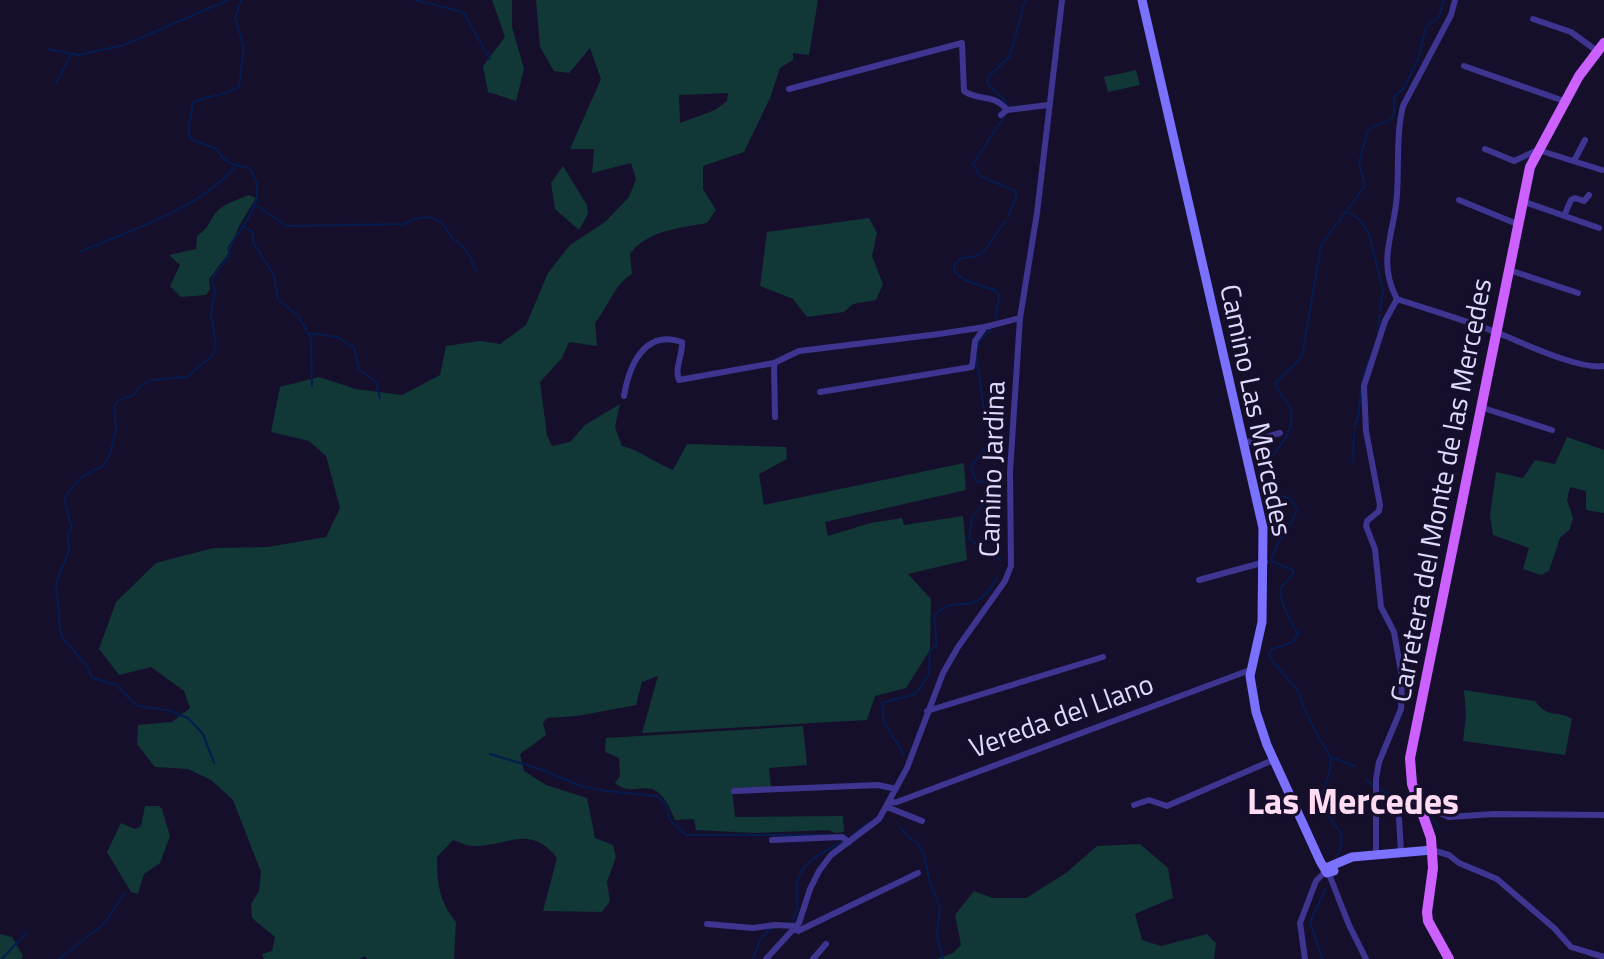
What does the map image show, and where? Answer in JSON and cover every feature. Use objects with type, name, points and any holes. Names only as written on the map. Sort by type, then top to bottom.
[{"type":"main road","name":"Camino Las Mercedes","points":[[1142,0],[1263,528],[1262,622],[1250,670],[1256,712],[1273,760],[1329,870]]},
{"type":"main road","name":"Carretera del Monte de las Mercedes","points":[[1449,959],[1427,912],[1433,872],[1431,834],[1412,784],[1410,758],[1530,167],[1564,101],[1600,47]]},
{"type":"main road","points":[[1329,870],[1352,857],[1432,850]]},
{"type":"street","name":"Camino Jardina","points":[[766,959],[799,923],[810,889],[831,855],[876,822],[888,805],[907,768],[926,711],[958,647],[1011,566],[1010,472],[1020,318],[1037,213],[1062,0]]},
{"type":"street","points":[[1455,0],[1451,15],[1403,106],[1400,119],[1397,194],[1386,257],[1390,286],[1397,299],[1496,332],[1543,352],[1595,367],[1604,366]]},
{"type":"street","points":[[1533,19],[1571,32],[1600,47]]},
{"type":"street","points":[[789,89],[962,43],[964,91],[969,95],[999,101],[1004,112],[1048,105]]},
{"type":"street","points":[[1464,66],[1564,101]]},
{"type":"street","points":[[1574,161],[1585,140]]},
{"type":"street","points":[[1485,149],[1514,161],[1538,150],[1602,170]]},
{"type":"street","points":[[1564,216],[1571,200],[1584,201],[1589,195]]},
{"type":"street","points":[[1459,200],[1517,224]]},
{"type":"street","points":[[1522,201],[1599,228]]},
{"type":"street","points":[[1508,269],[1578,293]]},
{"type":"street","points":[[1376,854],[1376,779],[1379,762],[1401,709],[1402,677],[1394,632],[1381,607],[1375,549],[1366,526],[1367,521],[1379,511],[1380,505],[1366,431],[1364,386],[1385,321],[1397,299]]},
{"type":"street","points":[[624,396],[629,370],[646,346],[653,342],[682,342],[683,351],[676,373],[679,380],[774,363],[799,351],[985,327],[1020,318]]},
{"type":"street","points":[[820,392],[972,367],[975,341],[985,327]]},
{"type":"street","points":[[774,363],[775,417]]},
{"type":"street","points":[[1480,407],[1552,430]]},
{"type":"street","points":[[1245,443],[1280,433]]},
{"type":"street","points":[[1199,580],[1265,562]]},
{"type":"street","points":[[926,711],[1103,657]]},
{"type":"street","name":"Vereda del Llano","points":[[888,805],[1250,670]]},
{"type":"street","points":[[1134,805],[1149,800],[1167,806],[1273,760]]},
{"type":"street","points":[[734,791],[878,785],[896,789]]},
{"type":"street","points":[[1420,804],[1426,804],[1449,817],[1494,814],[1604,815]]},
{"type":"street","points":[[888,805],[922,821]]},
{"type":"street","points":[[1399,819],[1401,852]]},
{"type":"street","points":[[772,840],[842,837],[849,842]]},
{"type":"street","points":[[1432,850],[1497,879],[1554,928],[1571,947],[1604,957]]},
{"type":"street","points":[[1305,959],[1300,923],[1316,881],[1329,870],[1349,925],[1366,959]]},
{"type":"street","points":[[707,924],[753,928],[775,925],[794,927],[798,931],[918,873]]},
{"type":"street","points":[[813,959],[826,944]]},
{"type":"green space","points":[[492,0],[512,0],[512,27],[524,69],[516,101],[488,92],[483,66],[505,37]]},
{"type":"green space","points":[[536,0],[818,0],[809,55],[793,53],[793,60],[780,68],[770,98],[744,152],[703,166],[703,189],[716,210],[707,223],[665,231],[637,246],[630,254],[632,274],[616,290],[595,323],[597,346],[569,342],[562,358],[540,382],[547,435],[552,446],[570,442],[585,425],[620,404],[615,427],[622,446],[673,470],[687,444],[786,447],[787,459],[759,474],[764,505],[964,463],[966,490],[825,522],[828,536],[870,523],[902,518],[904,525],[963,516],[967,560],[908,574],[931,599],[930,650],[906,688],[875,696],[867,720],[642,733],[658,676],[642,682],[636,705],[547,718],[543,723],[546,735],[520,754],[524,771],[546,785],[587,798],[595,838],[613,845],[616,857],[607,882],[610,901],[602,912],[543,911],[557,858],[538,842],[520,839],[474,846],[453,840],[437,857],[440,891],[456,922],[454,959],[367,959],[365,956],[359,959],[264,959],[262,954],[272,951],[275,937],[252,918],[251,904],[259,891],[261,872],[233,800],[211,780],[188,769],[155,767],[137,744],[138,725],[172,722],[190,708],[184,691],[151,667],[119,675],[99,649],[116,602],[156,563],[213,548],[268,547],[326,537],[340,508],[326,456],[309,441],[271,432],[280,387],[319,377],[356,389],[402,395],[440,375],[446,346],[480,341],[500,344],[526,325],[548,273],[570,245],[605,222],[629,197],[636,179],[631,163],[592,173],[594,149],[570,149],[601,79],[590,48],[569,73],[554,71],[540,47]],"holes":[[[728,93],[727,101],[715,110],[680,123],[679,95]]]},
{"type":"green space","points":[[1136,70],[1140,85],[1108,92],[1104,77]]},
{"type":"green space","points":[[563,166],[587,205],[588,214],[579,230],[555,209],[551,183]]},
{"type":"green space","points":[[249,195],[256,198],[239,226],[228,254],[209,279],[210,289],[206,295],[181,297],[170,286],[180,265],[169,255],[196,249],[197,236],[217,211]]},
{"type":"green space","points":[[869,218],[877,233],[872,256],[883,284],[876,300],[853,304],[844,312],[807,317],[793,299],[760,286],[767,232]]},
{"type":"green space","points":[[1567,437],[1604,450],[1604,513],[1586,510],[1586,491],[1570,487],[1567,500],[1573,518],[1570,529],[1560,538],[1549,571],[1541,575],[1523,569],[1529,548],[1493,535],[1490,516],[1496,472],[1523,478],[1535,460],[1555,464]]},
{"type":"green space","points":[[1464,690],[1535,701],[1549,712],[1572,719],[1565,755],[1463,741],[1466,716]]},
{"type":"green space","points":[[803,726],[807,765],[769,768],[771,788],[732,789],[735,817],[843,816],[844,832],[696,830],[694,819],[675,820],[660,794],[646,788],[623,788],[615,783],[620,776],[619,758],[605,752],[606,738]]},
{"type":"green space","points":[[145,806],[159,806],[162,809],[170,836],[160,863],[144,874],[138,894],[131,892],[107,852],[121,823],[135,829],[141,826]]},
{"type":"green space","points":[[1140,844],[1168,868],[1173,898],[1135,914],[1142,940],[1161,946],[1207,934],[1216,943],[1214,959],[937,959],[953,953],[961,945],[955,915],[974,891],[993,898],[1026,898],[1066,873],[1097,846]]},
{"type":"green space","points":[[0,934],[12,937],[23,956],[21,959],[0,959]]},
{"type":"waterway","points":[[48,49],[78,55],[124,45],[228,0]]},
{"type":"waterway","points":[[214,763],[203,734],[188,718],[168,710],[137,706],[116,685],[92,678],[87,666],[62,637],[56,583],[69,551],[68,535],[72,527],[64,498],[80,479],[102,466],[108,458],[116,431],[115,404],[134,395],[139,387],[151,380],[187,377],[213,355],[216,345],[211,314],[215,293],[212,279],[230,254],[228,248],[248,219],[257,189],[248,167],[230,163],[217,149],[192,140],[188,132],[193,102],[239,87],[244,48],[235,18],[241,0]]},
{"type":"waterway","points":[[415,0],[463,12],[490,59]]},
{"type":"waterway","points":[[1008,105],[987,81],[1010,56],[1025,0]]},
{"type":"waterway","points":[[1336,859],[1341,834],[1319,802],[1329,773],[1330,757],[1306,714],[1296,688],[1269,654],[1272,649],[1293,642],[1298,634],[1284,607],[1280,589],[1293,570],[1271,561],[1297,509],[1291,499],[1264,490],[1260,471],[1289,431],[1291,413],[1275,383],[1299,360],[1303,351],[1321,245],[1365,186],[1359,162],[1368,130],[1392,118],[1394,97],[1404,88],[1418,59],[1426,27],[1439,17],[1444,0]]},
{"type":"waterway","points":[[56,83],[72,53]]},
{"type":"waterway","points":[[1005,115],[973,164],[980,176],[1015,191],[1017,195],[1008,217]]},
{"type":"waterway","points":[[80,252],[183,207],[202,196],[235,167]]},
{"type":"waterway","points":[[257,206],[287,226],[403,224],[418,218],[431,218],[441,223],[465,249],[477,271]]},
{"type":"waterway","points":[[1348,212],[1360,220],[1369,234],[1383,290],[1380,311]]},
{"type":"waterway","points":[[996,318],[999,295],[996,290],[967,281],[955,272],[954,266],[959,260],[983,252],[1006,221]]},
{"type":"waterway","points":[[243,226],[253,232],[253,242],[274,275],[278,300],[298,315],[311,339],[312,386]]},
{"type":"waterway","points":[[1378,335],[1380,315]]},
{"type":"waterway","points":[[991,329],[980,340],[976,353],[987,445],[971,467],[976,481],[995,484],[972,518],[969,539],[1000,560]]},
{"type":"waterway","points":[[308,333],[337,337],[354,347],[359,369],[376,382],[380,398]]},
{"type":"waterway","points":[[1354,428],[1363,375],[1375,345]]},
{"type":"waterway","points":[[1353,462],[1354,434]]},
{"type":"waterway","points":[[904,755],[884,722],[882,703],[916,694],[929,674],[930,650],[937,645],[934,616],[949,606],[980,599],[997,577]]},
{"type":"waterway","points":[[490,754],[540,769],[581,786],[657,796],[665,803],[670,820],[686,835],[833,835]]},
{"type":"waterway","points":[[1330,757],[1355,766]]},
{"type":"waterway","points":[[1367,779],[1373,786]]},
{"type":"waterway","points":[[1379,789],[1413,805]]},
{"type":"waterway","points":[[1427,811],[1440,829]]},
{"type":"waterway","points":[[851,836],[869,822]]},
{"type":"waterway","points":[[900,827],[918,844],[924,855],[940,908],[937,936],[943,959]]},
{"type":"waterway","points":[[792,922],[797,910],[797,884],[801,872],[814,858],[843,841]]},
{"type":"waterway","points":[[1322,959],[1310,922],[1325,890]]},
{"type":"waterway","points":[[59,959],[105,923],[124,893]]},
{"type":"waterway","points":[[753,959],[762,937],[773,928]]},
{"type":"waterway","points":[[2,959],[27,932]]},
{"type":"district","name":"Las Mercedes","points":[[1353,800]]}]
